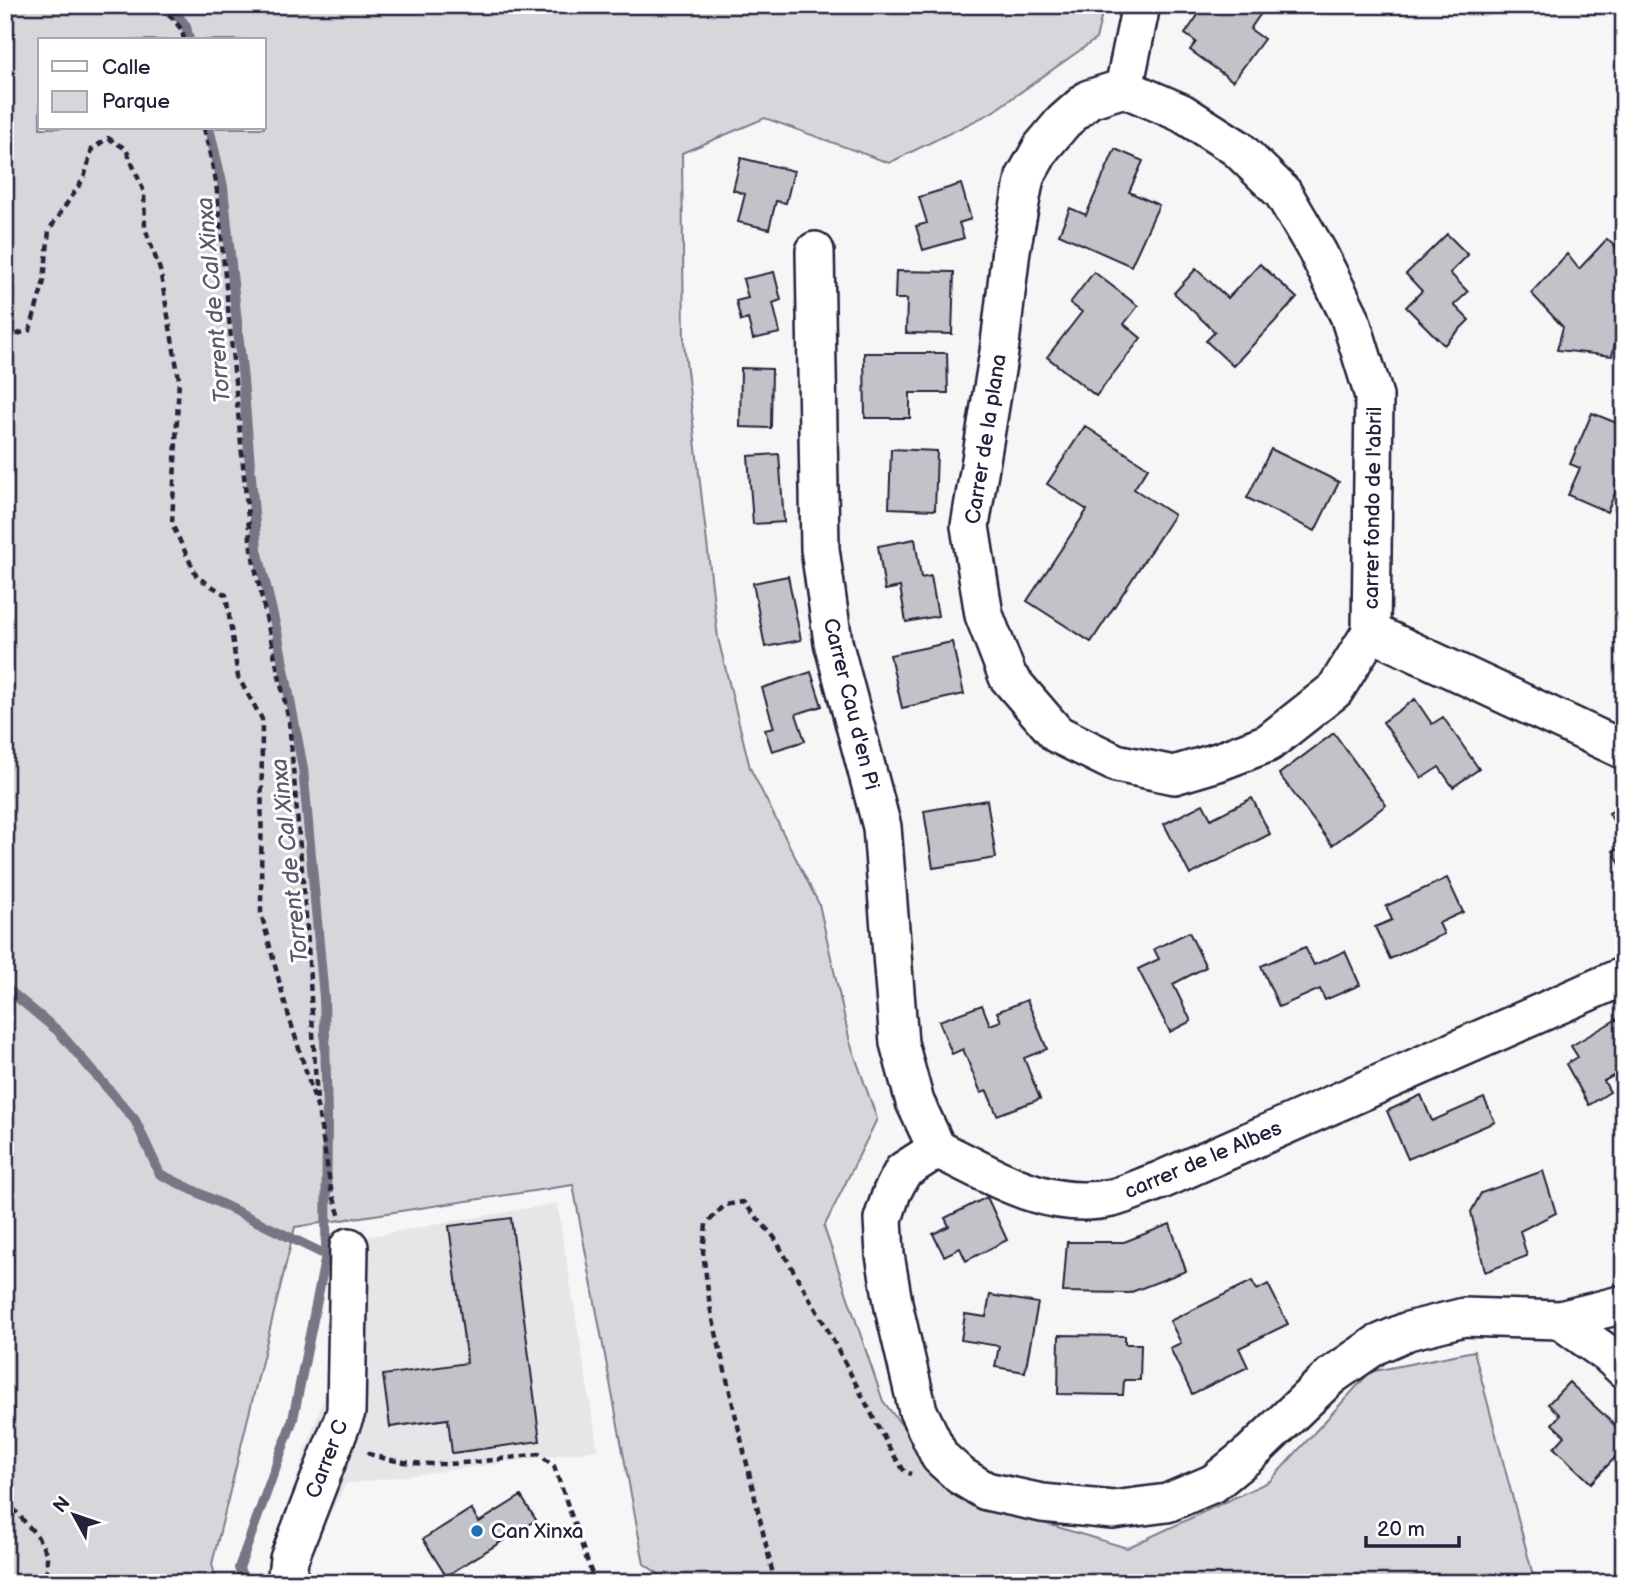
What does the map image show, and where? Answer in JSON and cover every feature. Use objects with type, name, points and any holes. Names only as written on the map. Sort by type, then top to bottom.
[{"type":"street","points":[[1124,88],[1141,5]]},
{"type":"street","name":"carrer fondo de l'abril","points":[[1124,88],[1182,113],[1237,148],[1283,193],[1317,251],[1349,315],[1374,396],[1371,632],[1624,750]]},
{"type":"street","name":"Carrer de la plana","points":[[1124,88],[1089,99],[1063,122],[1042,147],[1025,177],[1011,250],[999,352],[970,526],[984,615],[1008,677],[1057,734],[1116,763],[1174,775],[1268,743],[1335,690],[1371,632]]},
{"type":"street","name":"Carrer Cau d'en Pi","points":[[815,251],[820,550],[833,642],[882,827],[899,1043],[915,1102],[937,1149]]},
{"type":"street","name":"carrer de le Albes","points":[[937,1149],[1033,1195],[1076,1202],[1113,1197],[1171,1175],[1624,976]]},
{"type":"street","points":[[937,1149],[903,1171],[891,1192],[883,1219],[885,1255],[894,1308],[918,1411],[940,1457],[961,1476],[986,1491],[1042,1503],[1113,1510],[1167,1503],[1213,1483],[1251,1452],[1331,1376],[1376,1345],[1408,1331],[1464,1317],[1559,1320],[1624,1304]]},
{"type":"street","name":"Carrer C","points":[[286,1583],[289,1559],[346,1412],[349,1247]]},
{"type":"street","points":[[1559,1320],[1624,1368]]},
{"type":"path","points":[[161,5],[182,30],[184,38]]},
{"type":"path","points":[[204,130],[216,182],[251,549],[289,721],[307,928],[318,1110],[331,1189],[349,1247]]},
{"type":"path","points":[[5,338],[30,330],[44,281],[49,230],[84,178],[92,149],[108,138],[126,149],[144,192],[145,228],[160,270],[179,379],[172,524],[197,577],[226,595],[238,677],[262,719],[261,913],[286,1007],[318,1110]]},
{"type":"path","points":[[775,1583],[706,1280],[703,1252],[706,1224],[725,1205],[743,1202],[774,1237],[905,1472],[925,1479],[961,1476]]},
{"type":"path","points":[[346,1412],[368,1454],[412,1463],[461,1464],[539,1454],[554,1466],[595,1583]]},
{"type":"path","points":[[5,1499],[37,1536],[47,1553],[47,1583]]},
{"type":"shaded area","points":[[557,1203],[598,1450],[346,1484],[315,1542],[308,1583],[265,1583],[263,1578],[328,1385],[343,1241]]},
{"type":"green space","points":[[5,5],[1104,5],[1096,39],[991,113],[889,163],[765,118],[682,153],[684,344],[718,638],[750,768],[819,904],[850,1042],[877,1119],[824,1227],[883,1401],[957,1497],[1127,1548],[1270,1481],[1370,1372],[1474,1351],[1535,1583],[672,1583],[644,1564],[573,1185],[295,1227],[212,1564],[217,1583],[5,1583]]},
{"type":"building","points":[[1205,5],[1267,5],[1250,29],[1264,39],[1233,81],[1190,50],[1196,42],[1185,34]]},
{"type":"building","points":[[1115,149],[1143,161],[1129,192],[1159,205],[1131,266],[1059,234],[1070,208],[1086,215]]},
{"type":"building","points":[[741,158],[794,171],[786,203],[776,201],[769,229],[738,222],[745,194],[733,190]]},
{"type":"building","points":[[961,184],[971,219],[959,223],[964,238],[923,250],[916,226],[927,223],[919,197]]},
{"type":"building","points":[[1447,234],[1468,255],[1450,273],[1468,292],[1454,305],[1469,320],[1444,345],[1406,307],[1422,291],[1406,274]]},
{"type":"building","points":[[1607,239],[1624,255],[1624,303],[1612,356],[1557,350],[1563,327],[1531,293],[1567,254],[1579,269]]},
{"type":"building","points":[[1260,264],[1297,298],[1233,366],[1206,341],[1215,332],[1174,293],[1196,269],[1228,298]]},
{"type":"building","points":[[896,271],[954,272],[952,334],[906,333],[907,299],[895,299]]},
{"type":"building","points":[[774,272],[781,300],[773,303],[780,333],[753,339],[748,319],[741,321],[736,301],[748,298],[743,279]]},
{"type":"building","points":[[1094,272],[1138,306],[1124,324],[1141,338],[1096,396],[1047,357],[1082,312],[1070,303]]},
{"type":"building","points":[[864,353],[947,353],[948,393],[910,393],[910,418],[865,418]]},
{"type":"building","points":[[741,368],[772,369],[771,428],[740,427]]},
{"type":"building","points":[[1592,413],[1624,426],[1624,472],[1607,512],[1568,495],[1580,468],[1570,464]]},
{"type":"building","points":[[1085,426],[1148,468],[1134,489],[1174,515],[1091,642],[1027,601],[1087,510],[1047,484]]},
{"type":"building","points":[[891,449],[937,451],[935,510],[889,508]]},
{"type":"building","points":[[1271,449],[1339,482],[1315,531],[1247,498]]},
{"type":"building","points":[[779,454],[784,522],[753,524],[748,456]]},
{"type":"building","points":[[915,539],[921,578],[931,576],[938,616],[906,622],[900,587],[885,590],[878,546]]},
{"type":"building","points":[[788,576],[801,640],[765,647],[753,583]]},
{"type":"building","points":[[952,642],[964,694],[902,708],[890,655]]},
{"type":"building","points":[[811,672],[822,706],[796,714],[805,741],[772,751],[765,730],[774,728],[762,688]]},
{"type":"building","points":[[1415,699],[1432,724],[1443,717],[1479,769],[1453,787],[1439,767],[1422,778],[1383,722]]},
{"type":"building","points":[[1334,733],[1386,805],[1332,845],[1279,774]]},
{"type":"building","points":[[1252,798],[1270,834],[1190,875],[1164,824],[1203,804],[1211,819]]},
{"type":"building","points":[[987,800],[996,858],[933,868],[924,811]]},
{"type":"building","points":[[1624,806],[1624,841],[1609,813]]},
{"type":"building","points":[[1624,846],[1624,872],[1613,851]]},
{"type":"building","points":[[1447,878],[1463,912],[1439,923],[1444,934],[1390,959],[1375,927],[1392,920],[1386,906]]},
{"type":"building","points":[[1189,932],[1206,967],[1173,984],[1191,1021],[1170,1032],[1138,969],[1159,959],[1154,949]]},
{"type":"building","points":[[1305,947],[1314,965],[1345,951],[1360,985],[1325,1000],[1320,989],[1279,1007],[1261,966]]},
{"type":"building","points":[[1027,1000],[1047,1049],[1024,1058],[1040,1099],[997,1115],[987,1091],[981,1093],[963,1049],[952,1054],[939,1021],[982,1005],[990,1025],[1001,1021],[997,1012]]},
{"type":"building","points":[[1617,1019],[1624,1031],[1624,1070],[1604,1081],[1610,1092],[1589,1105],[1566,1064],[1578,1057],[1571,1046]]},
{"type":"building","points":[[1421,1095],[1432,1121],[1484,1098],[1495,1122],[1408,1159],[1387,1111]]},
{"type":"building","points":[[1543,1171],[1556,1213],[1520,1231],[1527,1256],[1485,1272],[1471,1212],[1481,1193]]},
{"type":"building","points":[[987,1197],[1007,1240],[966,1261],[960,1248],[944,1256],[933,1234],[949,1226],[945,1218]]},
{"type":"building","points":[[511,1218],[540,1441],[452,1453],[448,1419],[390,1427],[383,1375],[467,1363],[449,1226]]},
{"type":"building","points":[[1170,1224],[1186,1271],[1129,1293],[1063,1292],[1067,1242],[1124,1242]]},
{"type":"building","points":[[1252,1281],[1257,1290],[1268,1284],[1288,1324],[1239,1348],[1248,1367],[1192,1394],[1170,1348],[1181,1343],[1170,1321]]},
{"type":"building","points":[[990,1295],[1038,1303],[1025,1372],[995,1367],[999,1346],[961,1340],[965,1314],[986,1317]]},
{"type":"building","points":[[1059,1335],[1125,1336],[1125,1344],[1141,1344],[1140,1380],[1124,1380],[1123,1395],[1058,1394]]},
{"type":"building","points":[[1569,1382],[1624,1434],[1624,1448],[1591,1483],[1554,1448],[1565,1436],[1552,1424],[1560,1415],[1548,1404]]},
{"type":"building","name":"Can Xinxa","points":[[521,1496],[536,1520],[446,1576],[423,1539],[471,1509],[479,1522]]},
{"type":"waterway","name":"Torrent de Cal Xinxa","points":[[169,5],[186,26],[189,38]]},
{"type":"waterway","name":"Torrent de Cal Xinxa","points":[[209,130],[223,187],[257,549],[277,632],[303,768],[324,998],[327,1117],[326,1255],[293,1419],[239,1568],[245,1583]]},
{"type":"waterway","points":[[5,987],[58,1031],[135,1120],[160,1174],[326,1255]]},
{"type":"place","name":"Can Xinxa","points":[[477,1531]]}]
